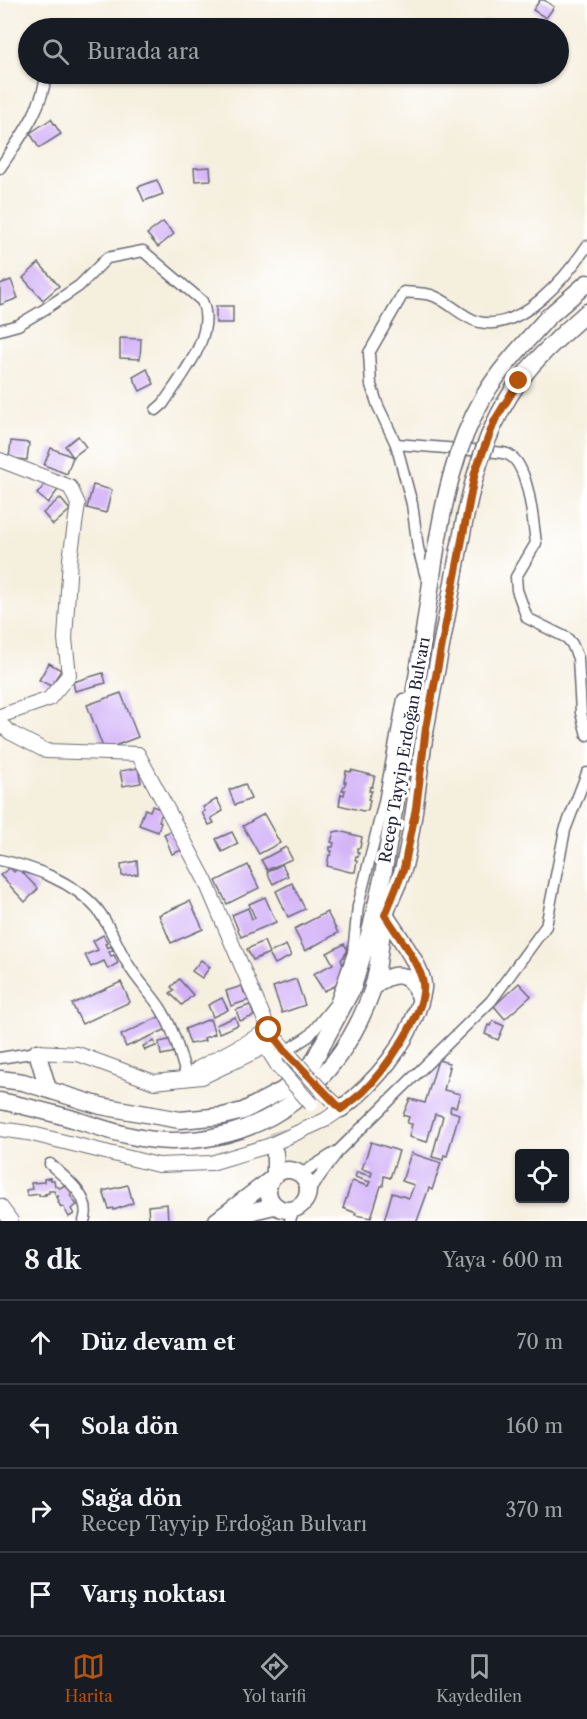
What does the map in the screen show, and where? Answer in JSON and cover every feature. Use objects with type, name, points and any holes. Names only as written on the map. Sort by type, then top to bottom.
[{"type":"main road","name":"Recep Tayyip Erdoğan Bulvarı","points":[[0,1079],[23,1082],[101,1106],[180,1120],[202,1119],[243,1111],[273,1097],[301,1076],[312,1064],[353,987],[375,910],[419,666],[430,570],[454,464],[466,430],[485,394],[548,317],[587,283]]},
{"type":"main road","name":"Recep Tayyip Erdoğan Bulvarı","points":[[0,1101],[145,1140],[172,1141],[214,1137],[250,1128],[269,1129],[281,1111],[301,1097],[322,1077],[344,1050],[373,986],[385,915],[404,868],[416,808],[426,728],[475,472],[495,420],[529,369],[587,312]]},
{"type":"main road","points":[[341,1109],[363,1092],[401,1046],[421,998],[424,984],[418,968],[385,915]]},
{"type":"main road","points":[[373,986],[387,976],[396,974],[415,985],[421,998]]},
{"type":"main road","points":[[37,1052],[48,1089]]},
{"type":"main road","points":[[23,1082],[37,1052]]},
{"type":"main road","points":[[279,1151],[284,1174]]},
{"type":"main road","points":[[284,1174],[308,1185],[309,1191],[304,1203],[292,1215],[274,1206],[268,1193],[284,1174]]},
{"type":"main road","points":[[216,1221],[284,1174]]},
{"type":"main road","points":[[233,1221],[253,1211],[274,1206]]},
{"type":"street","points":[[0,168],[28,125],[42,95],[44,84]]},
{"type":"street","points":[[430,570],[418,548],[412,504],[396,444],[371,385],[369,353],[404,292],[432,295],[479,322],[504,322],[524,311],[555,288],[587,246]]},
{"type":"street","points":[[0,330],[18,325],[45,309],[79,286],[107,258],[143,251],[202,301],[206,310],[206,327],[200,346],[163,404],[156,410]]},
{"type":"street","points":[[396,444],[496,452],[510,455],[520,466],[525,479],[536,543],[532,554],[516,577],[517,590],[527,618],[567,638],[572,644],[578,658],[581,713],[587,735]]},
{"type":"street","points":[[0,460],[70,487],[78,504],[70,559],[65,639],[69,675],[49,699],[0,716]]},
{"type":"street","points":[[0,1058],[37,1052],[78,1054],[154,1082],[187,1078],[199,1068],[277,1050],[309,1036],[335,1004],[353,953],[358,906],[384,802],[403,699]]},
{"type":"street","points":[[0,724],[11,734],[46,751],[138,754],[205,880],[277,1050],[311,1104],[325,1120]]},
{"type":"street","points":[[309,1191],[339,1150],[491,1001],[546,926],[565,830],[587,773]]},
{"type":"street","points":[[0,860],[24,865],[47,875],[82,895],[98,910],[130,968],[170,1025],[187,1078]]},
{"type":"street","points":[[0,1129],[28,1133],[158,1165],[211,1162],[268,1146],[325,1120],[341,1109],[277,1050]]},
{"type":"street","points":[[0,1135],[28,1133]]},
{"type":"street","points":[[284,1174],[339,1150]]},
{"type":"street","points":[[50,1164],[79,1191],[87,1214],[84,1221]]},
{"type":"street","points":[[0,1206],[11,1221]]},
{"type":"building","points":[[540,0],[554,7],[546,18],[533,10]]},
{"type":"building","points":[[51,119],[61,134],[39,148],[30,133]]},
{"type":"building","points":[[210,167],[211,180],[195,181],[194,168]]},
{"type":"building","points":[[157,180],[163,194],[144,201],[138,187]]},
{"type":"building","points":[[163,222],[174,234],[158,247],[147,234]]},
{"type":"building","points":[[39,263],[59,286],[43,300],[23,278]]},
{"type":"building","points":[[11,280],[18,298],[0,305],[0,284]]},
{"type":"building","points":[[216,306],[233,306],[233,323],[216,323]]},
{"type":"building","points":[[120,338],[141,339],[140,359],[120,358]]},
{"type":"building","points":[[147,369],[154,384],[140,391],[133,377]]},
{"type":"building","points":[[78,436],[86,447],[73,457],[65,446]]},
{"type":"building","points":[[11,441],[29,443],[27,460],[9,458]]},
{"type":"building","points":[[51,448],[73,457],[67,474],[44,465]]},
{"type":"building","points":[[47,482],[58,490],[48,503],[37,494]]},
{"type":"building","points":[[93,485],[112,490],[106,513],[87,508]]},
{"type":"building","points":[[60,498],[70,510],[53,525],[43,513]]},
{"type":"building","points":[[49,663],[61,670],[51,686],[39,680]]},
{"type":"building","points":[[103,673],[106,683],[75,691],[73,682]]},
{"type":"building","points":[[121,693],[138,737],[104,750],[87,705]]},
{"type":"building","points":[[138,768],[141,783],[123,786],[120,771]]},
{"type":"building","points":[[351,770],[375,776],[369,791],[372,791],[368,799],[370,800],[368,810],[363,811],[339,805],[341,794],[344,795],[345,790],[342,790],[346,782],[344,782],[346,771],[351,772]]},
{"type":"building","points":[[245,784],[251,799],[235,805],[229,790]]},
{"type":"building","points":[[217,799],[223,811],[211,818],[214,823],[209,825],[202,813],[205,811],[203,807]]},
{"type":"building","points":[[152,806],[163,810],[158,832],[139,825],[145,809],[150,811]]},
{"type":"building","points":[[264,814],[280,843],[259,854],[243,826]]},
{"type":"building","points":[[176,829],[184,849],[172,854],[164,834]]},
{"type":"building","points":[[339,831],[362,837],[360,848],[357,848],[359,853],[355,860],[357,861],[355,872],[327,866],[332,851],[330,847],[333,847],[334,843],[331,842],[334,832]]},
{"type":"building","points":[[232,832],[238,844],[222,852],[216,839]]},
{"type":"building","points":[[286,847],[292,859],[267,870],[261,860]]},
{"type":"building","points":[[137,861],[138,874],[122,876],[121,864]]},
{"type":"building","points":[[282,864],[288,876],[273,884],[267,872]]},
{"type":"building","points":[[248,865],[259,888],[227,904],[216,881]]},
{"type":"building","points":[[10,868],[14,872],[17,869],[22,872],[38,889],[25,902],[0,875]]},
{"type":"building","points":[[292,883],[305,909],[288,917],[276,891]]},
{"type":"building","points":[[265,897],[276,922],[241,937],[232,915],[248,908],[252,919],[255,918],[249,904]]},
{"type":"building","points":[[190,901],[203,929],[171,943],[159,915]]},
{"type":"building","points":[[327,912],[338,933],[305,951],[294,929]]},
{"type":"building","points":[[103,935],[108,943],[105,944],[107,948],[111,946],[113,950],[109,952],[111,956],[114,955],[118,963],[108,969],[104,961],[91,967],[85,955],[98,950],[93,941]]},
{"type":"building","points":[[264,941],[269,953],[253,960],[247,949]]},
{"type":"building","points":[[344,944],[348,950],[341,960],[343,965],[339,981],[335,986],[324,991],[313,974],[333,964],[327,953]]},
{"type":"building","points":[[286,945],[291,956],[275,964],[269,953]]},
{"type":"building","points":[[201,960],[210,967],[202,978],[192,971]]},
{"type":"building","points":[[179,979],[193,995],[182,1005],[170,993],[174,990],[171,987]]},
{"type":"building","points":[[296,979],[305,1005],[282,1013],[273,987]]},
{"type":"building","points":[[121,982],[130,1002],[82,1024],[72,1004]]},
{"type":"building","points":[[519,983],[531,996],[505,1019],[494,1006]]},
{"type":"building","points":[[242,986],[249,1000],[231,1006],[226,991]]},
{"type":"building","points":[[222,998],[228,1010],[213,1017],[208,1005]]},
{"type":"building","points":[[250,1005],[254,1016],[240,1021],[236,1010]]},
{"type":"building","points":[[161,1016],[167,1029],[126,1047],[121,1035]]},
{"type":"building","points":[[235,1017],[238,1025],[219,1033],[216,1025]]},
{"type":"building","points":[[210,1019],[215,1034],[204,1038],[205,1041],[190,1044],[185,1029]]},
{"type":"building","points":[[493,1021],[504,1026],[498,1040],[485,1034],[488,1025],[491,1026]]},
{"type":"building","points":[[174,1039],[177,1052],[161,1055],[159,1042]]},
{"type":"building","points":[[154,1041],[156,1046],[145,1050],[143,1046]]},
{"type":"building","points":[[438,1060],[449,1063],[448,1067],[450,1067],[444,1090],[460,1094],[456,1107],[451,1106],[450,1111],[459,1114],[447,1156],[444,1155],[443,1160],[432,1157],[443,1116],[435,1114],[427,1142],[409,1137],[412,1124],[407,1123],[409,1117],[403,1115],[410,1099],[425,1103]]},
{"type":"building","points":[[371,1142],[399,1151],[390,1178],[384,1176],[383,1186],[381,1186],[371,1218],[355,1215],[356,1213],[343,1208],[352,1181],[368,1186],[370,1182],[355,1177],[357,1172],[371,1176],[372,1172],[362,1169]]},
{"type":"building","points":[[411,1153],[441,1163],[432,1190],[429,1188],[417,1221],[384,1221],[392,1193],[409,1198],[414,1185],[402,1181]]},
{"type":"building","points":[[44,1179],[54,1180],[55,1186],[60,1188],[65,1185],[72,1193],[70,1195],[77,1205],[71,1209],[74,1214],[69,1217],[58,1202],[57,1197],[59,1196],[56,1196],[54,1191],[49,1191],[46,1195],[27,1196],[26,1190],[32,1189],[31,1183],[44,1182]]},
{"type":"building","points":[[128,1185],[133,1203],[114,1210],[109,1209],[103,1191]]},
{"type":"building","points":[[167,1204],[168,1221],[149,1221],[148,1206]]},
{"type":"tunnel","points":[[277,1131],[282,1149]]},
{"type":"route","points":[[269,1030],[285,1051],[341,1109],[363,1092],[401,1046],[416,1013],[424,984],[418,968],[385,915],[404,868],[416,808],[426,728],[475,472],[495,420],[519,381]]}]
